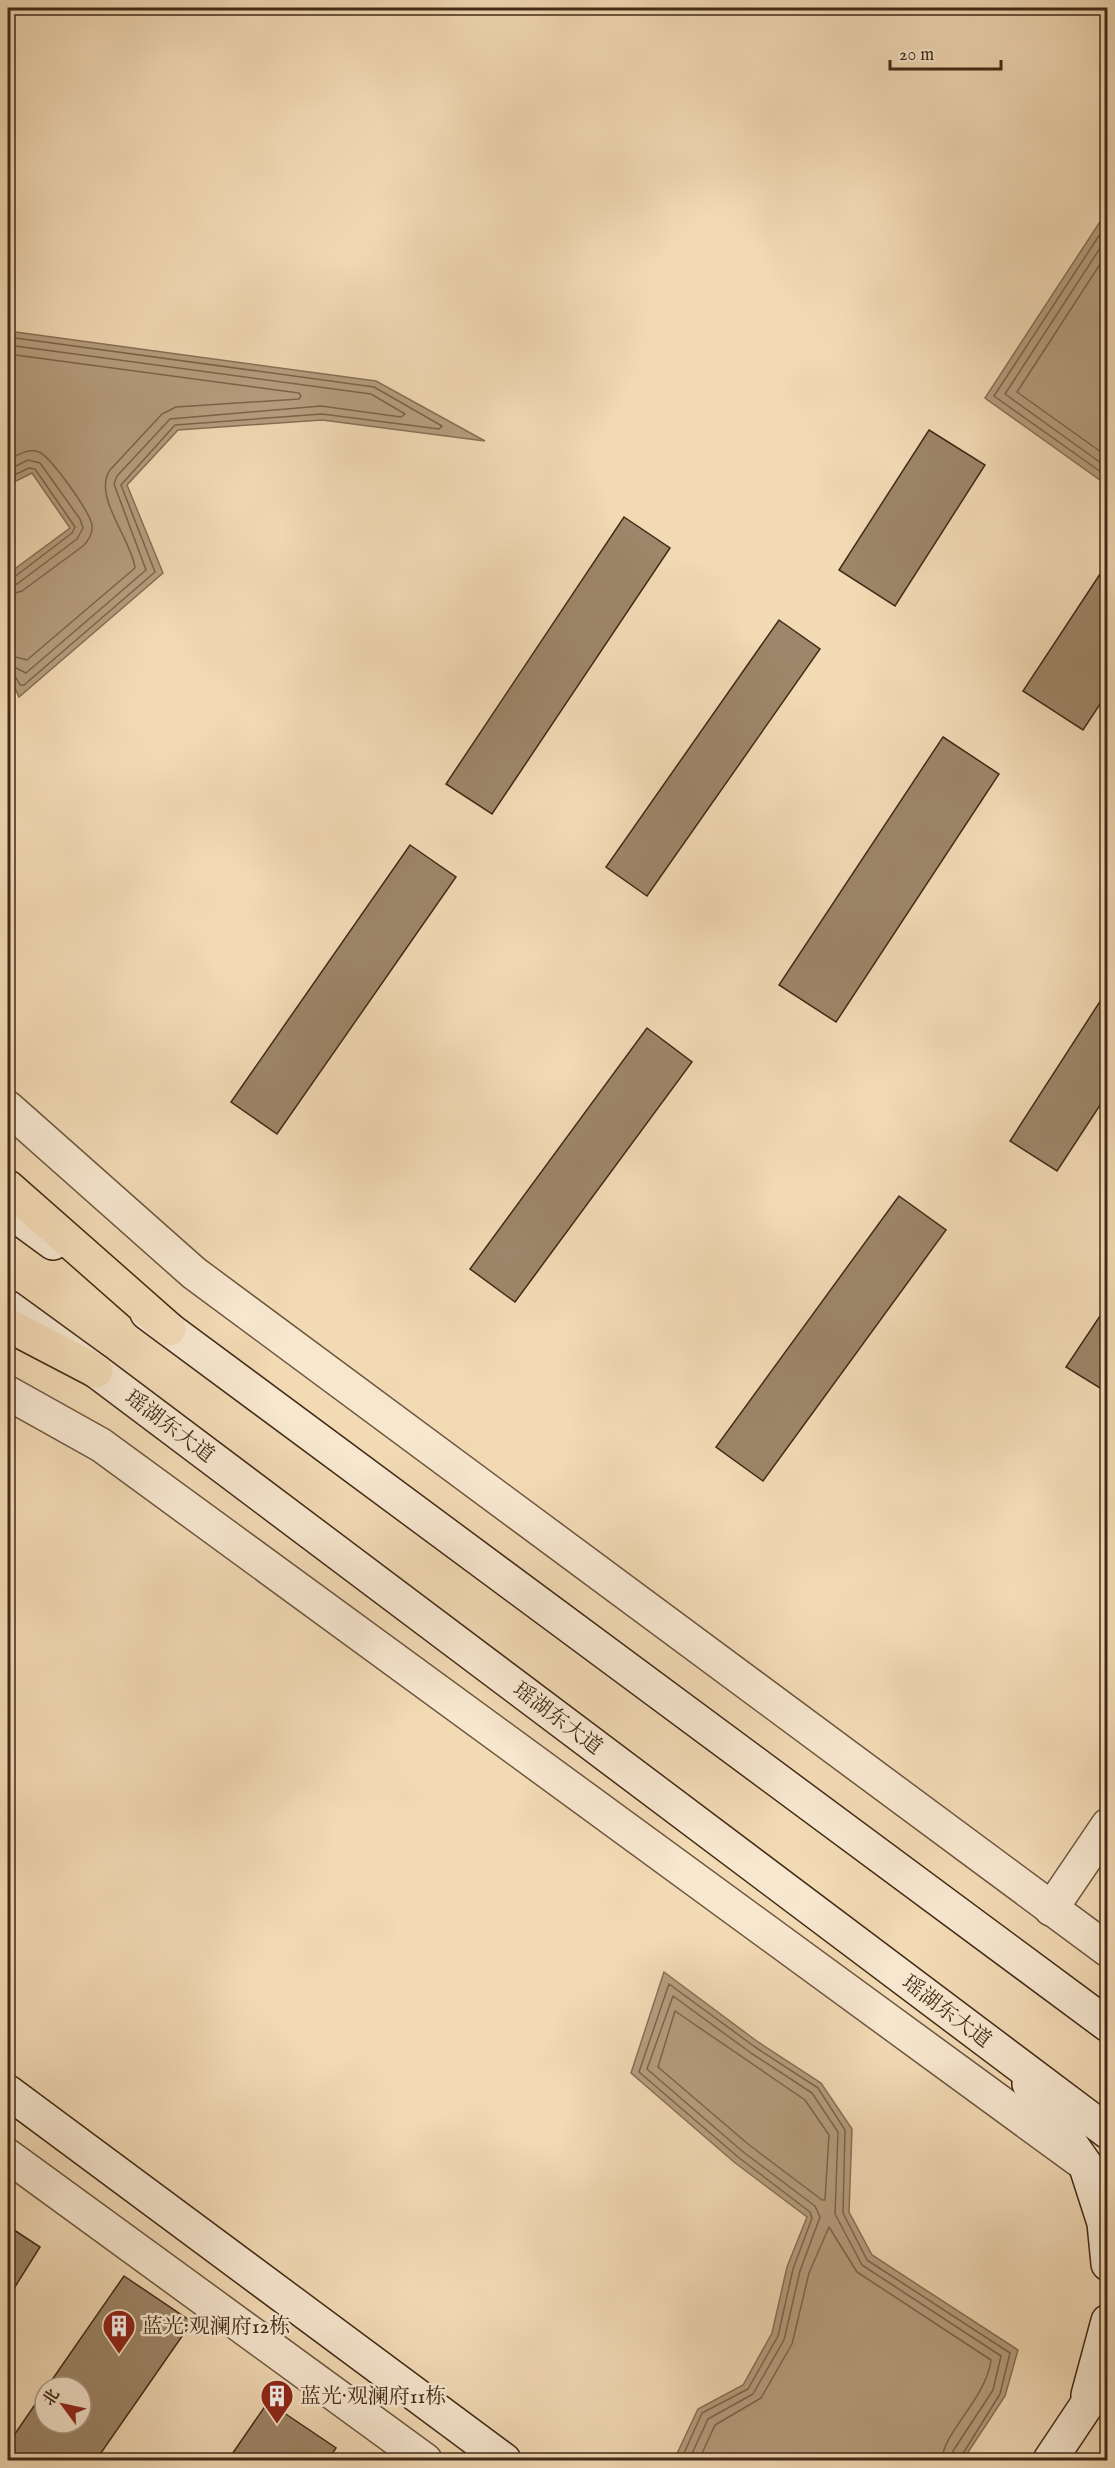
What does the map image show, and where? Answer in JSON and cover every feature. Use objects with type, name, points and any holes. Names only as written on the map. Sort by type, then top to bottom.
[{"type":"main road","points":[[8,1187],[169,1329]]},
{"type":"main road","points":[[8,1325],[96,1371]]},
{"type":"street","points":[[8,1108],[194,1273],[1107,1950]]},
{"type":"street","points":[[8,1210],[1107,2025]]},
{"type":"street","name":"瑶湖东大道","points":[[8,1307],[1107,2132]]},
{"type":"street","points":[[8,1393],[101,1445],[1085,2164]]},
{"type":"street","points":[[1051,1909],[1107,1825]]},
{"type":"street","points":[[1059,1989],[1107,1996]]},
{"type":"street","points":[[1012,2060],[1085,2164],[1104,2223],[1107,2264]]},
{"type":"street","points":[[8,2092],[504,2460]]},
{"type":"street","points":[[8,2156],[425,2460]]},
{"type":"street","points":[[1084,2408],[1107,2321]]},
{"type":"street","points":[[1050,2460],[1107,2373]]},
{"type":"water","points":[[1107,211],[1107,485],[985,398]]},
{"type":"water","points":[[8,331],[376,381],[485,441],[322,420],[178,430],[127,485],[163,573],[19,697],[8,672],[8,574],[70,528],[32,473],[8,485]]},
{"type":"water","points":[[664,1972],[758,2042],[821,2083],[852,2129],[849,2212],[872,2255],[1018,2350],[1005,2396],[963,2460],[674,2460],[698,2409],[743,2385],[772,2333],[787,2267],[807,2217],[734,2162],[631,2073]]},
{"type":"building","points":[[929,430],[985,465],[895,606],[839,570]]},
{"type":"building","points":[[624,517],[670,548],[492,814],[446,784]]},
{"type":"building","points":[[1106,565],[1108,692],[1083,730],[1023,691]]},
{"type":"building","points":[[779,620],[820,649],[647,896],[606,867]]},
{"type":"building","points":[[943,737],[999,774],[836,1022],[779,985]]},
{"type":"building","points":[[410,845],[456,877],[277,1134],[231,1102]]},
{"type":"building","points":[[1108,989],[1108,1093],[1057,1171],[1010,1141]]},
{"type":"building","points":[[647,1028],[692,1062],[515,1302],[470,1269]]},
{"type":"building","points":[[899,1196],[946,1230],[763,1481],[716,1447]]},
{"type":"building","points":[[1108,1304],[1108,1393],[1066,1367]]},
{"type":"building","points":[[8,2226],[40,2247],[8,2298]]},
{"type":"building","name":"蓝光·观澜府12栋","points":[[124,2276],[192,2322],[96,2460],[8,2460],[8,2444],[33,2408],[33,2435],[93,2435],[93,2375],[55,2375]]},
{"type":"building","name":"蓝光·观澜府11栋","points":[[268,2402],[336,2448],[328,2460],[228,2460]]},
{"type":"place","name":"蓝光·观澜府12栋","points":[[119,2355]]},
{"type":"place","name":"蓝光·观澜府11栋","points":[[277,2425]]}]
